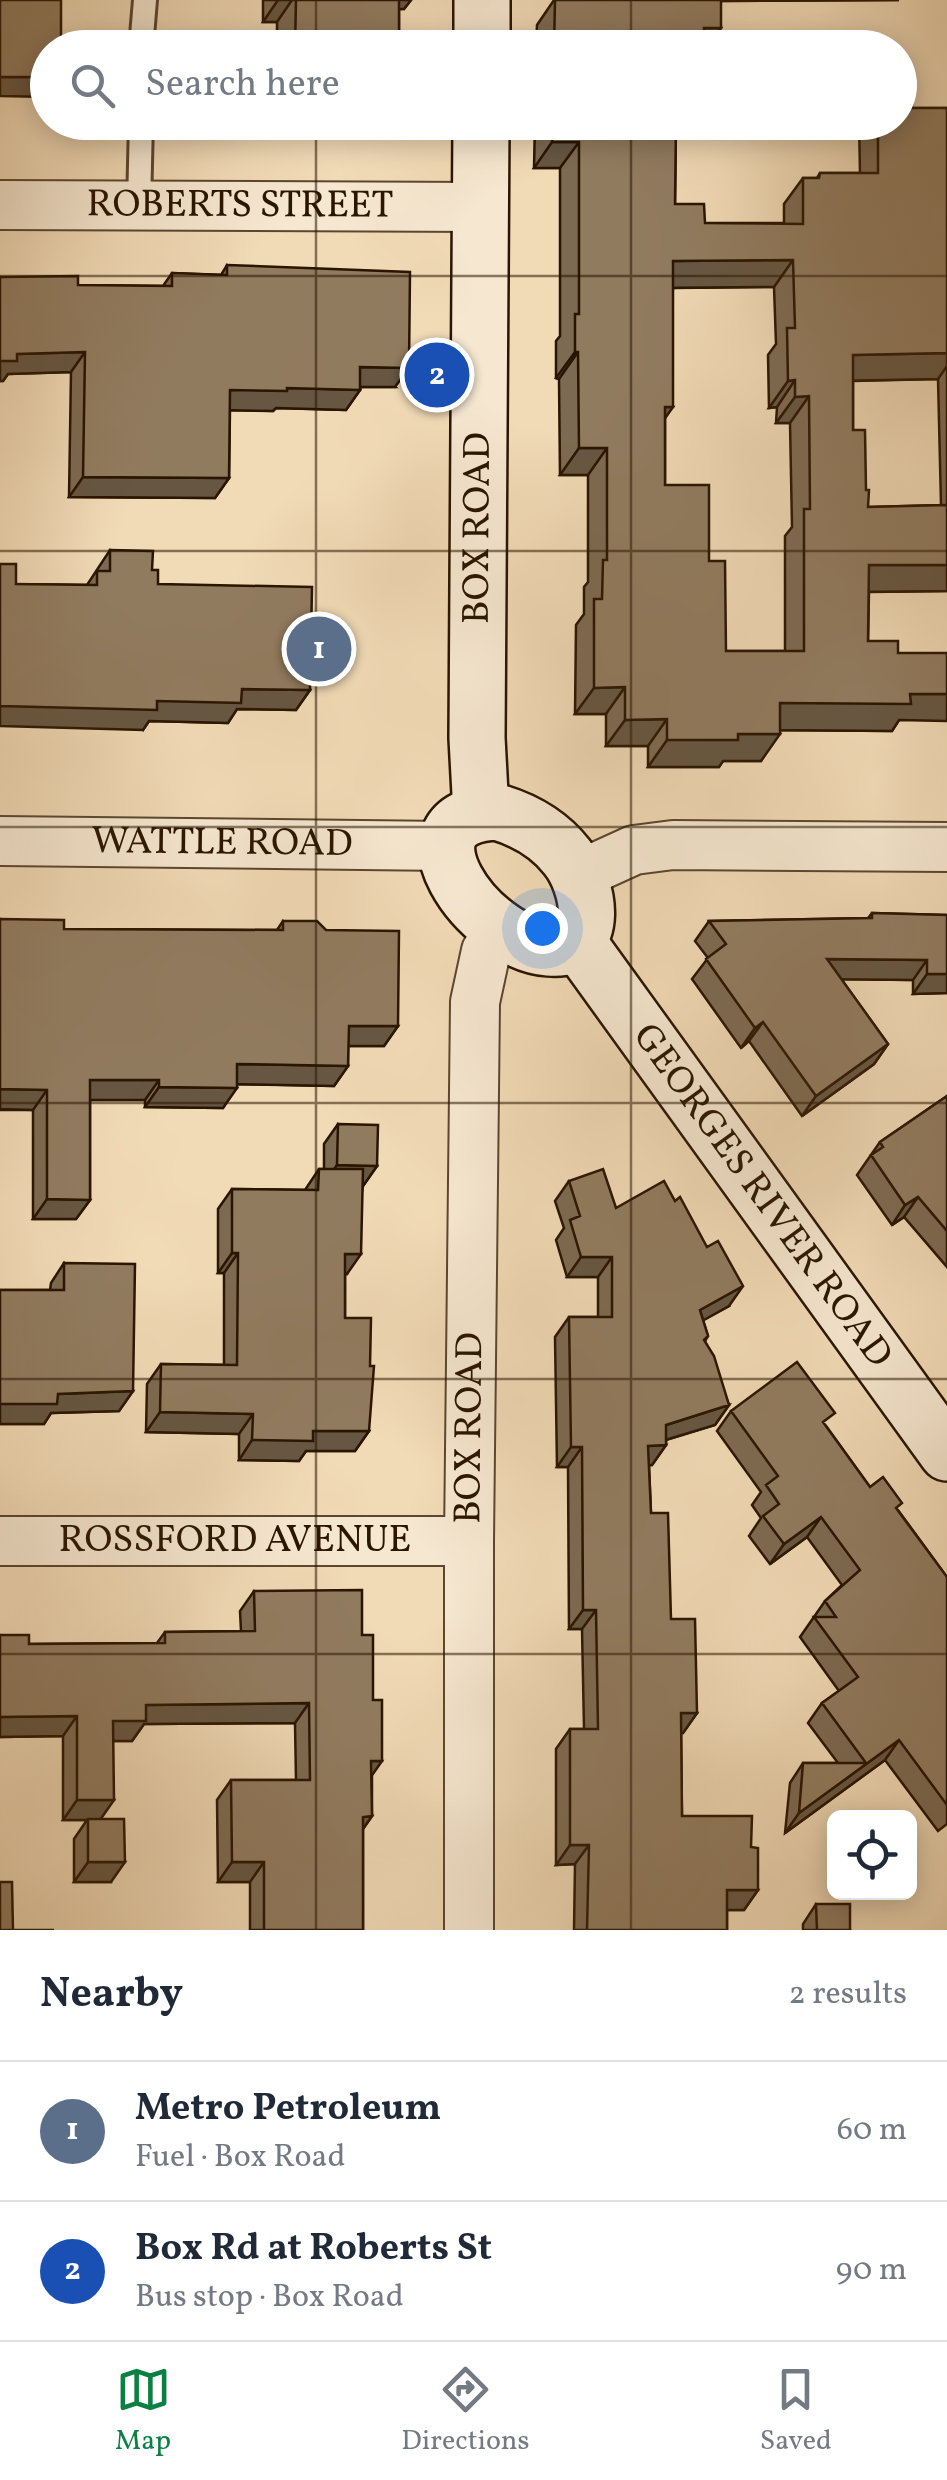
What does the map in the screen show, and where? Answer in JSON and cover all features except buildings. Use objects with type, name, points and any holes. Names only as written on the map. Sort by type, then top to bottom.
[{"type":"street","points":[[482,0],[482,30]]},
{"type":"street","name":"BOX ROAD","points":[[464,829],[477,719],[481,140]]},
{"type":"street","name":"ROBERTS STREET","points":[[0,204],[480,208]]},
{"type":"street","points":[[497,812],[534,828],[566,856],[579,875],[588,910],[585,929],[576,941],[551,949],[532,946],[484,918],[455,881],[448,862],[464,829],[497,812]]},
{"type":"street","name":"WATTLE ROAD","points":[[0,841],[464,829]]},
{"type":"street","points":[[579,875],[634,850],[673,845],[947,847]]},
{"type":"street","name":"BOX ROAD","points":[[469,1930],[468,1541],[476,1002],[486,951],[501,930]]},
{"type":"street","name":"GEORGES RIVER ROAD","points":[[576,941],[947,1453]]},
{"type":"street","name":"ROSSFORD AVENUE","points":[[0,1541],[468,1541]]},
{"type":"lane","points":[[142,30],[145,0]]},
{"type":"lane","points":[[139,206],[140,140]]},
{"type":"place","name":"Box Rd at Roberts St","points":[[437,375]]},
{"type":"place","name":"Metro Petroleum","points":[[319,649]]}]
